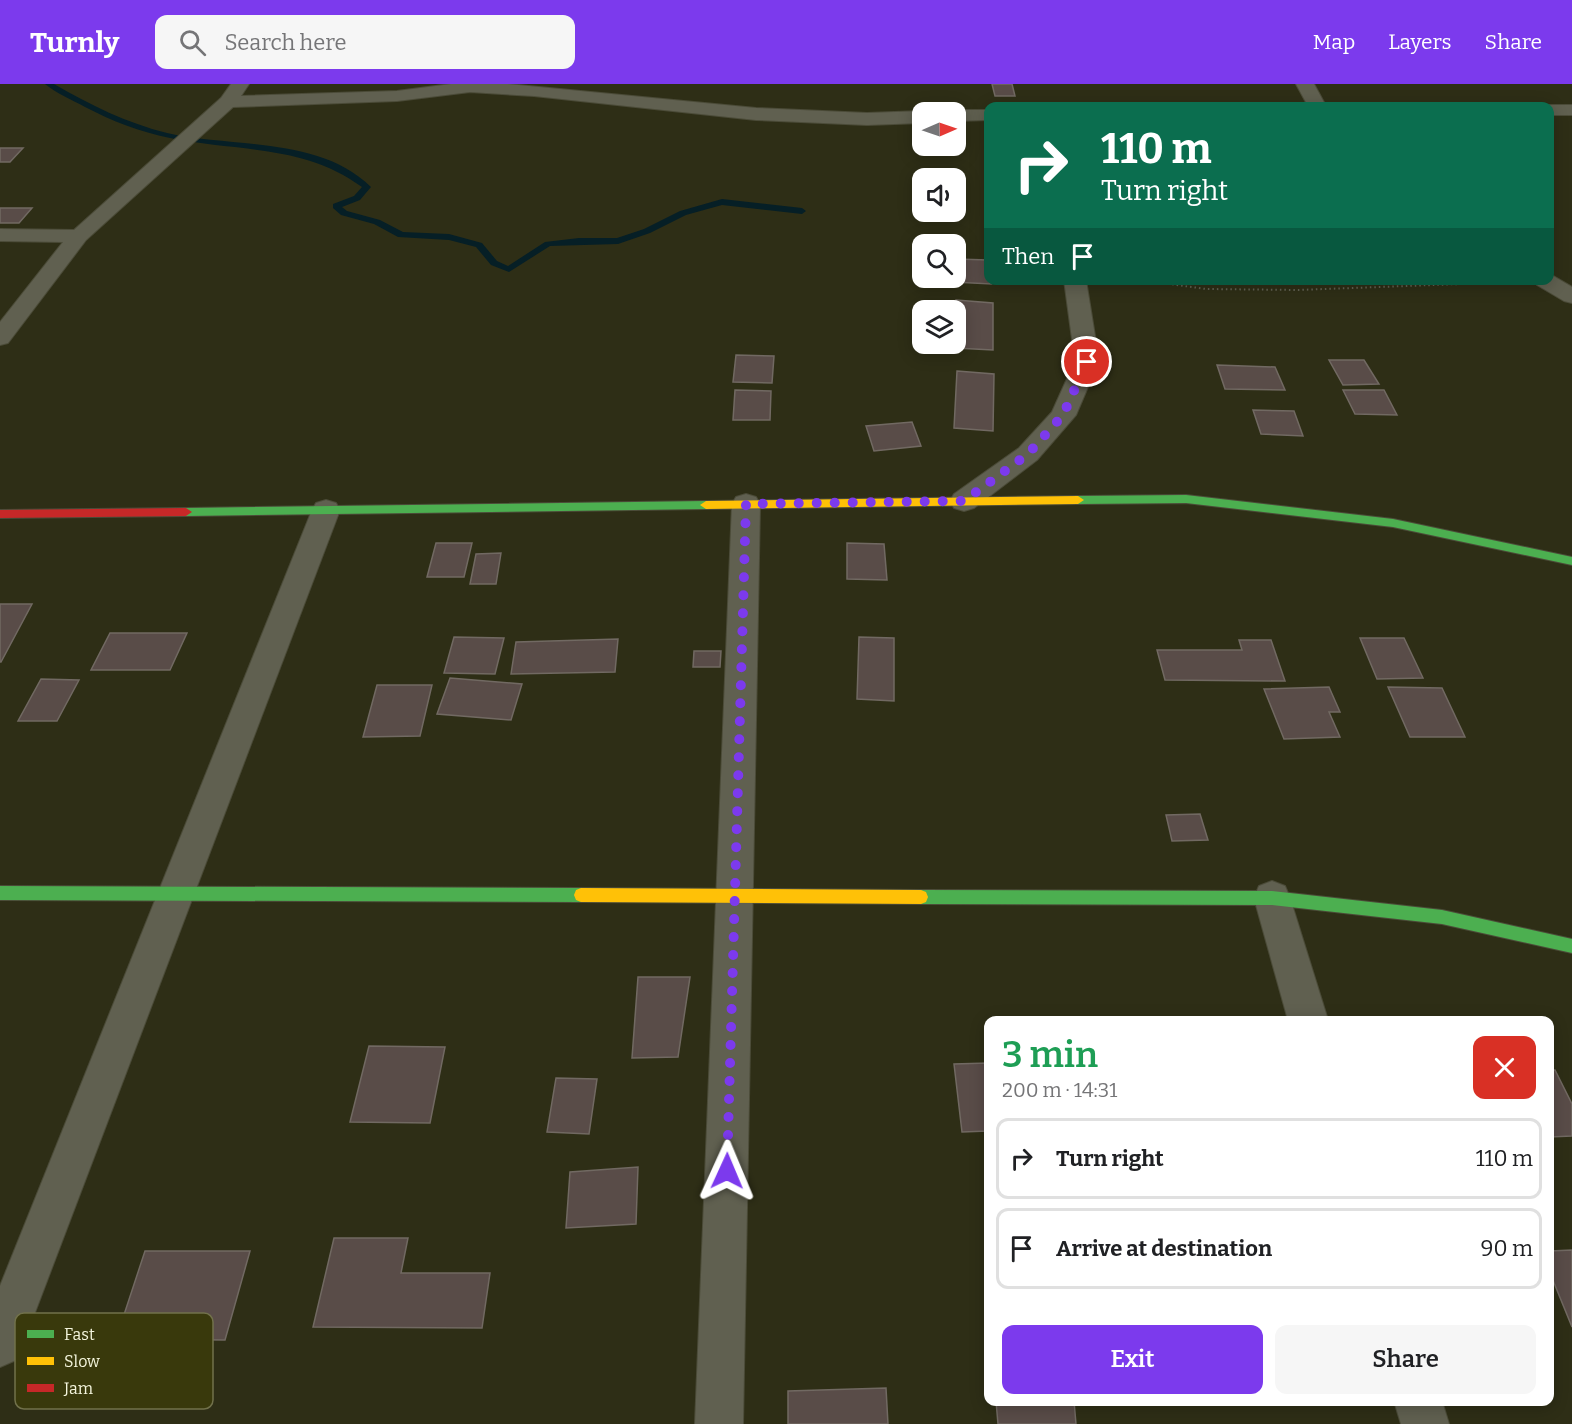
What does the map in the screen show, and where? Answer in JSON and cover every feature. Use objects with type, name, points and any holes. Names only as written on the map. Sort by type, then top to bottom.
[{"type":"street","points":[[0,338],[79,236],[228,102],[240,84]]},
{"type":"street","points":[[1305,84],[1315,102]]},
{"type":"street","points":[[228,102],[397,96],[470,87],[534,91],[756,114],[867,119],[912,117]]},
{"type":"street","points":[[1554,110],[1572,110]]},
{"type":"street","points":[[966,116],[984,115]]},
{"type":"street","points":[[0,235],[79,236]]},
{"type":"street","points":[[964,501],[1028,454],[1063,415],[1087,362],[1076,285]]},
{"type":"street","points":[[1552,285],[1572,296]]},
{"type":"street","points":[[0,514],[1186,499],[1393,522],[1572,561]]},
{"type":"street","points":[[719,1424],[746,504]]},
{"type":"street","points":[[0,1344],[326,510]]},
{"type":"street","points":[[0,892],[1272,898],[1442,917],[1572,946]]},
{"type":"street","points":[[1272,898],[1307,1016]]},
{"type":"street","points":[[1420,1406],[1425,1424]]},
{"type":"path","points":[[1177,285],[1206,289],[1298,290],[1435,285]]},
{"type":"building","points":[[992,84],[1012,84],[1015,96],[995,96]]},
{"type":"building","points":[[0,148],[23,148],[10,162],[0,162]]},
{"type":"building","points":[[0,208],[32,208],[19,223],[0,223]]},
{"type":"building","points":[[966,259],[984,260],[984,284],[966,283]]},
{"type":"building","points":[[966,301],[993,303],[993,350],[966,349]]},
{"type":"building","points":[[736,355],[774,356],[772,383],[733,382]]},
{"type":"building","points":[[1329,360],[1364,360],[1379,384],[1343,385]]},
{"type":"building","points":[[1217,365],[1275,367],[1285,390],[1225,389]]},
{"type":"building","points":[[957,371],[994,374],[993,431],[954,428]]},
{"type":"building","points":[[735,390],[771,391],[770,420],[733,420]]},
{"type":"building","points":[[1343,390],[1384,390],[1397,415],[1355,414]]},
{"type":"building","points":[[1253,410],[1294,411],[1303,436],[1261,434]]},
{"type":"building","points":[[912,422],[921,446],[874,451],[866,426]]},
{"type":"building","points":[[436,543],[472,543],[464,577],[427,577]]},
{"type":"building","points":[[847,543],[884,544],[887,580],[847,579]]},
{"type":"building","points":[[501,553],[496,584],[470,584],[476,554]]},
{"type":"building","points":[[0,604],[32,604],[1,662],[0,662]]},
{"type":"building","points":[[110,633],[187,633],[170,670],[91,670]]},
{"type":"building","points":[[454,637],[504,638],[495,674],[444,673]]},
{"type":"building","points":[[859,637],[894,638],[894,701],[857,699]]},
{"type":"building","points":[[1360,638],[1404,638],[1423,678],[1377,679]]},
{"type":"building","points":[[618,639],[615,672],[511,674],[516,642]]},
{"type":"building","points":[[1239,640],[1271,640],[1285,681],[1165,680],[1157,650],[1242,650]]},
{"type":"building","points":[[694,651],[721,651],[720,667],[693,667]]},
{"type":"building","points":[[450,678],[522,684],[511,720],[437,714]]},
{"type":"building","points":[[41,679],[79,680],[57,721],[18,721]]},
{"type":"building","points":[[377,685],[432,685],[420,736],[363,737]]},
{"type":"building","points":[[1329,687],[1340,712],[1329,712],[1340,737],[1284,739],[1264,689]]},
{"type":"building","points":[[1388,687],[1442,688],[1465,737],[1410,737]]},
{"type":"building","points":[[1200,814],[1208,840],[1172,841],[1166,815]]},
{"type":"building","points":[[638,977],[690,977],[678,1057],[632,1058]]},
{"type":"building","points":[[369,1046],[445,1047],[430,1123],[350,1122]]},
{"type":"building","points":[[984,1063],[984,1131],[962,1132],[954,1064]]},
{"type":"building","points":[[1554,1070],[1572,1104],[1572,1136],[1554,1137]]},
{"type":"building","points":[[556,1078],[597,1079],[589,1134],[547,1132]]},
{"type":"building","points":[[638,1167],[636,1224],[566,1228],[570,1172]]},
{"type":"building","points":[[334,1238],[408,1238],[401,1273],[490,1273],[482,1328],[313,1327]]},
{"type":"building","points":[[1572,1250],[1572,1327],[1554,1283],[1554,1251]]},
{"type":"building","points":[[145,1251],[250,1251],[225,1340],[213,1340],[213,1313],[125,1313]]},
{"type":"building","points":[[886,1388],[888,1424],[788,1424],[788,1391]]},
{"type":"building","points":[[996,1406],[1074,1406],[1076,1424],[998,1424]]},
{"type":"waterway","points":[[49,84],[116,119],[151,131],[188,139],[266,148],[322,161],[347,173],[367,187],[357,198],[336,206],[344,213],[377,222],[401,235],[449,237],[479,245],[494,263],[509,269],[548,244],[618,241],[647,231],[683,213],[722,202],[802,211]]},
{"type":"traffic: fast","points":[[1078,500],[1186,499],[1393,523],[1572,561]]},
{"type":"traffic: fast","points":[[186,512],[706,505]]},
{"type":"traffic: fast","points":[[0,893],[581,895]]},
{"type":"traffic: fast","points":[[921,897],[1272,898],[1442,917],[1572,946]]},
{"type":"traffic: slow","points":[[706,505],[1078,500]]},
{"type":"traffic: slow","points":[[581,895],[921,897]]},
{"type":"traffic: jam","points":[[0,514],[186,512]]},
{"type":"route","points":[[727,1171],[746,504],[964,501],[1028,454],[1063,415],[1087,362]]}]
